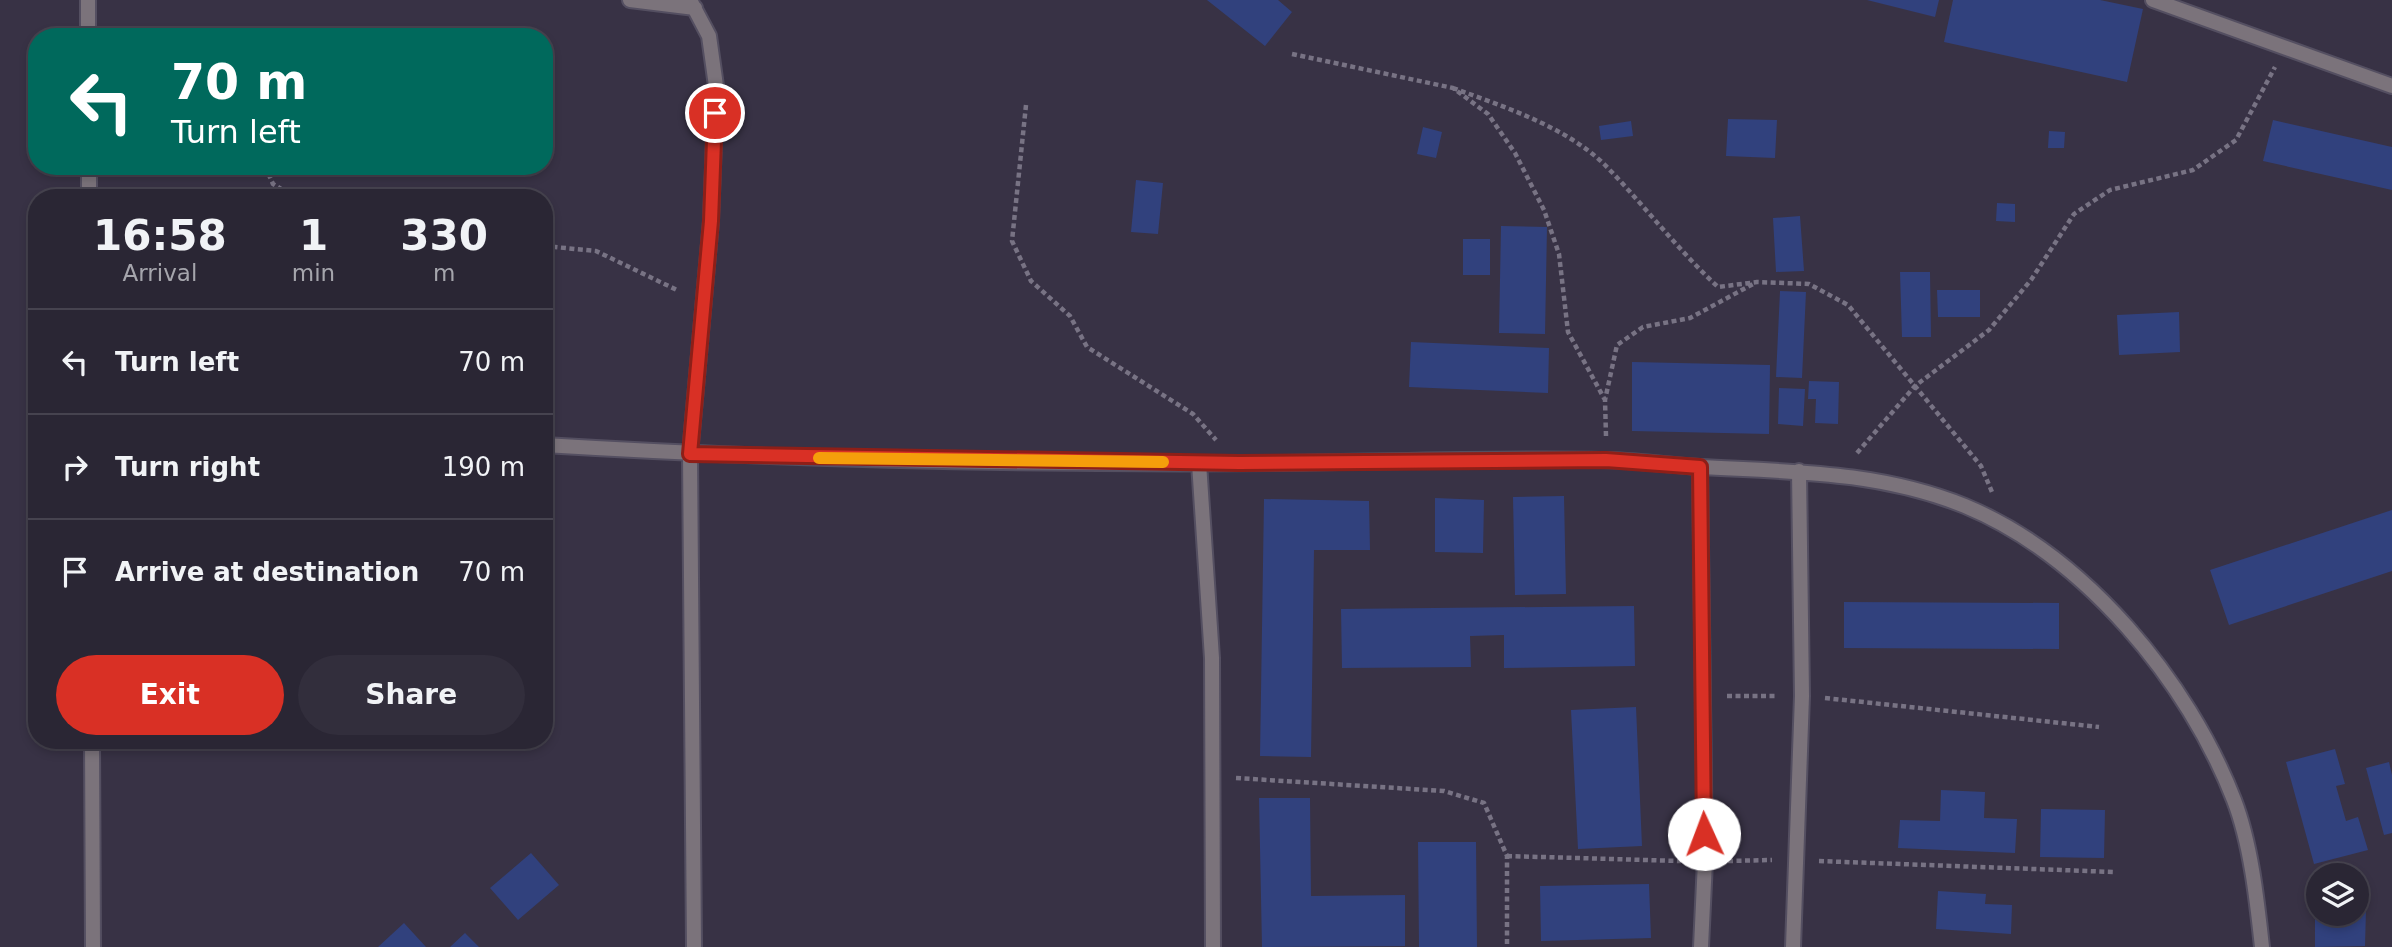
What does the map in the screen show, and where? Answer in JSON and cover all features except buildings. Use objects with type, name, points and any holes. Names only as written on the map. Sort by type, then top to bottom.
[{"type":"street","points":[[88,0],[88,28]]},
{"type":"street","points":[[630,0],[692,4],[709,36],[716,86],[711,221],[690,454],[694,947]]},
{"type":"street","points":[[2153,0],[2392,86]]},
{"type":"street","points":[[553,446],[690,454],[1199,463],[1606,460],[1839,473],[1920,491],[1965,506],[2009,527],[2047,552],[2088,588],[2129,631],[2175,686],[2207,739],[2236,804],[2258,903],[2262,947]]},
{"type":"street","points":[[1199,463],[1212,658],[1213,947]]},
{"type":"street","points":[[1700,467],[1700,696],[1705,861],[1701,947]]},
{"type":"street","points":[[1793,947],[1802,696],[1799,471]]},
{"type":"street","points":[[92,749],[93,947]]},
{"type":"path","points":[[1839,473],[1915,386],[1989,330],[2031,280],[2074,214],[2110,190],[2193,170],[2236,140],[2285,48]]},
{"type":"path","points":[[1292,54],[1452,88],[1539,120],[1603,163],[1683,255],[1718,287],[1757,282],[1809,284],[1848,305],[1981,466],[2009,527]]},
{"type":"path","points":[[1452,88],[1488,114],[1515,153],[1544,210],[1559,254],[1568,332],[1605,400]]},
{"type":"path","points":[[1026,105],[1012,241],[1031,281],[1070,316],[1087,347],[1192,414],[1239,463]]},
{"type":"path","points":[[269,175],[273,184],[281,189]]},
{"type":"path","points":[[553,247],[596,251],[702,302]]},
{"type":"path","points":[[1606,460],[1605,400],[1617,345],[1643,327],[1690,317],[1757,282]]},
{"type":"path","points":[[1700,696],[1802,696],[2099,727]]},
{"type":"path","points":[[1212,776],[1444,791],[1484,803],[1507,856],[1507,947]]},
{"type":"slow traffic","points":[[819,458],[1163,462]]},
{"type":"route","points":[[715,113],[711,221],[690,454],[1239,463],[1606,460],[1700,467],[1700,696],[1704,834]]}]
